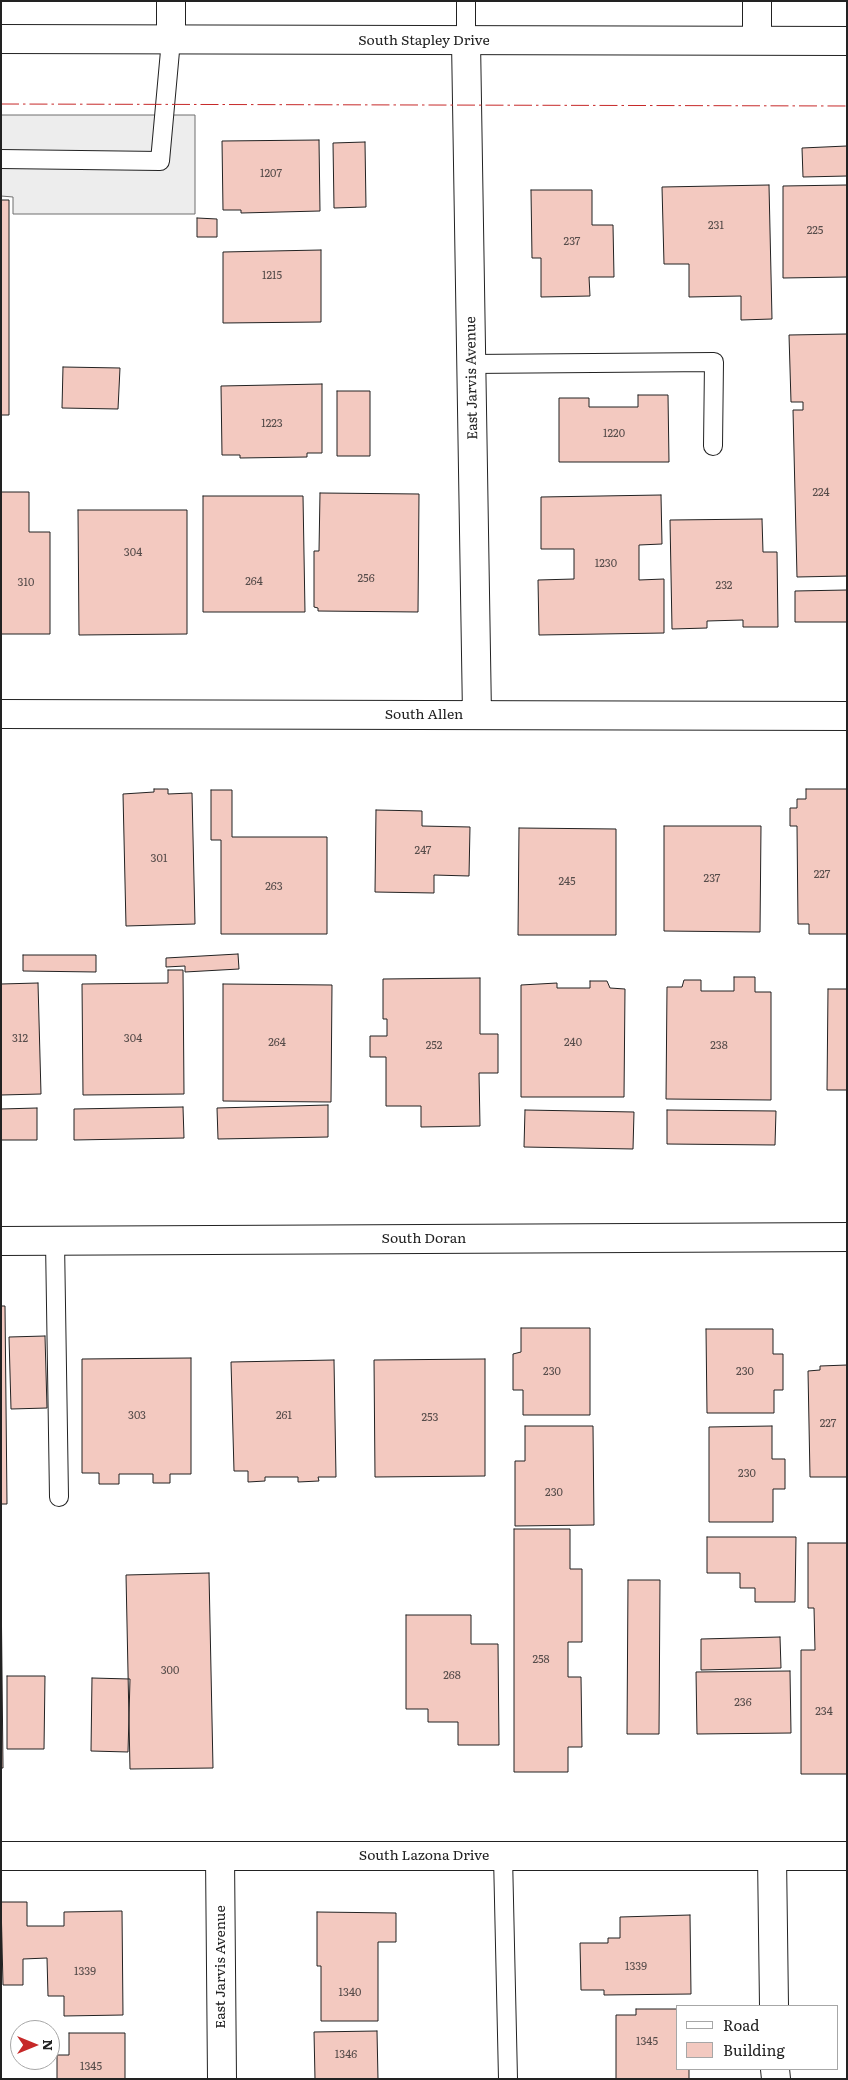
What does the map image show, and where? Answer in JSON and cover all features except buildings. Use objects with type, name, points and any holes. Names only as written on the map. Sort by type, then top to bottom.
[{"type":"street","points":[[170,1],[171,40]]},
{"type":"street","points":[[757,1],[757,40]]},
{"type":"street","name":"South Stapley Drive","points":[[1,39],[847,40]]},
{"type":"street","name":"East Jarvis Avenue","points":[[466,41],[477,715]]},
{"type":"street","name":"South Allen","points":[[1,714],[847,716]]},
{"type":"street","name":"South Doran","points":[[1,1242],[847,1237]]},
{"type":"street","name":"South Lazona Drive","points":[[1,1856],[847,1856]]},
{"type":"street","name":"East Jarvis Avenue","points":[[220,1856],[222,2079]]},
{"type":"street","points":[[772,1856],[774,2005]]},
{"type":"lane","points":[[466,1],[466,41]]},
{"type":"lane","points":[[1,159],[160,161],[171,40]]},
{"type":"lane","points":[[471,364],[714,362],[713,446]]},
{"type":"lane","points":[[55,1241],[59,1497]]},
{"type":"lane","points":[[503,1856],[508,2079]]},
{"type":"shaded area","points":[[1,115],[195,115],[195,214],[13,214],[13,197],[1,196]]},
{"type":"power","points":[[1,104],[847,106]]}]
